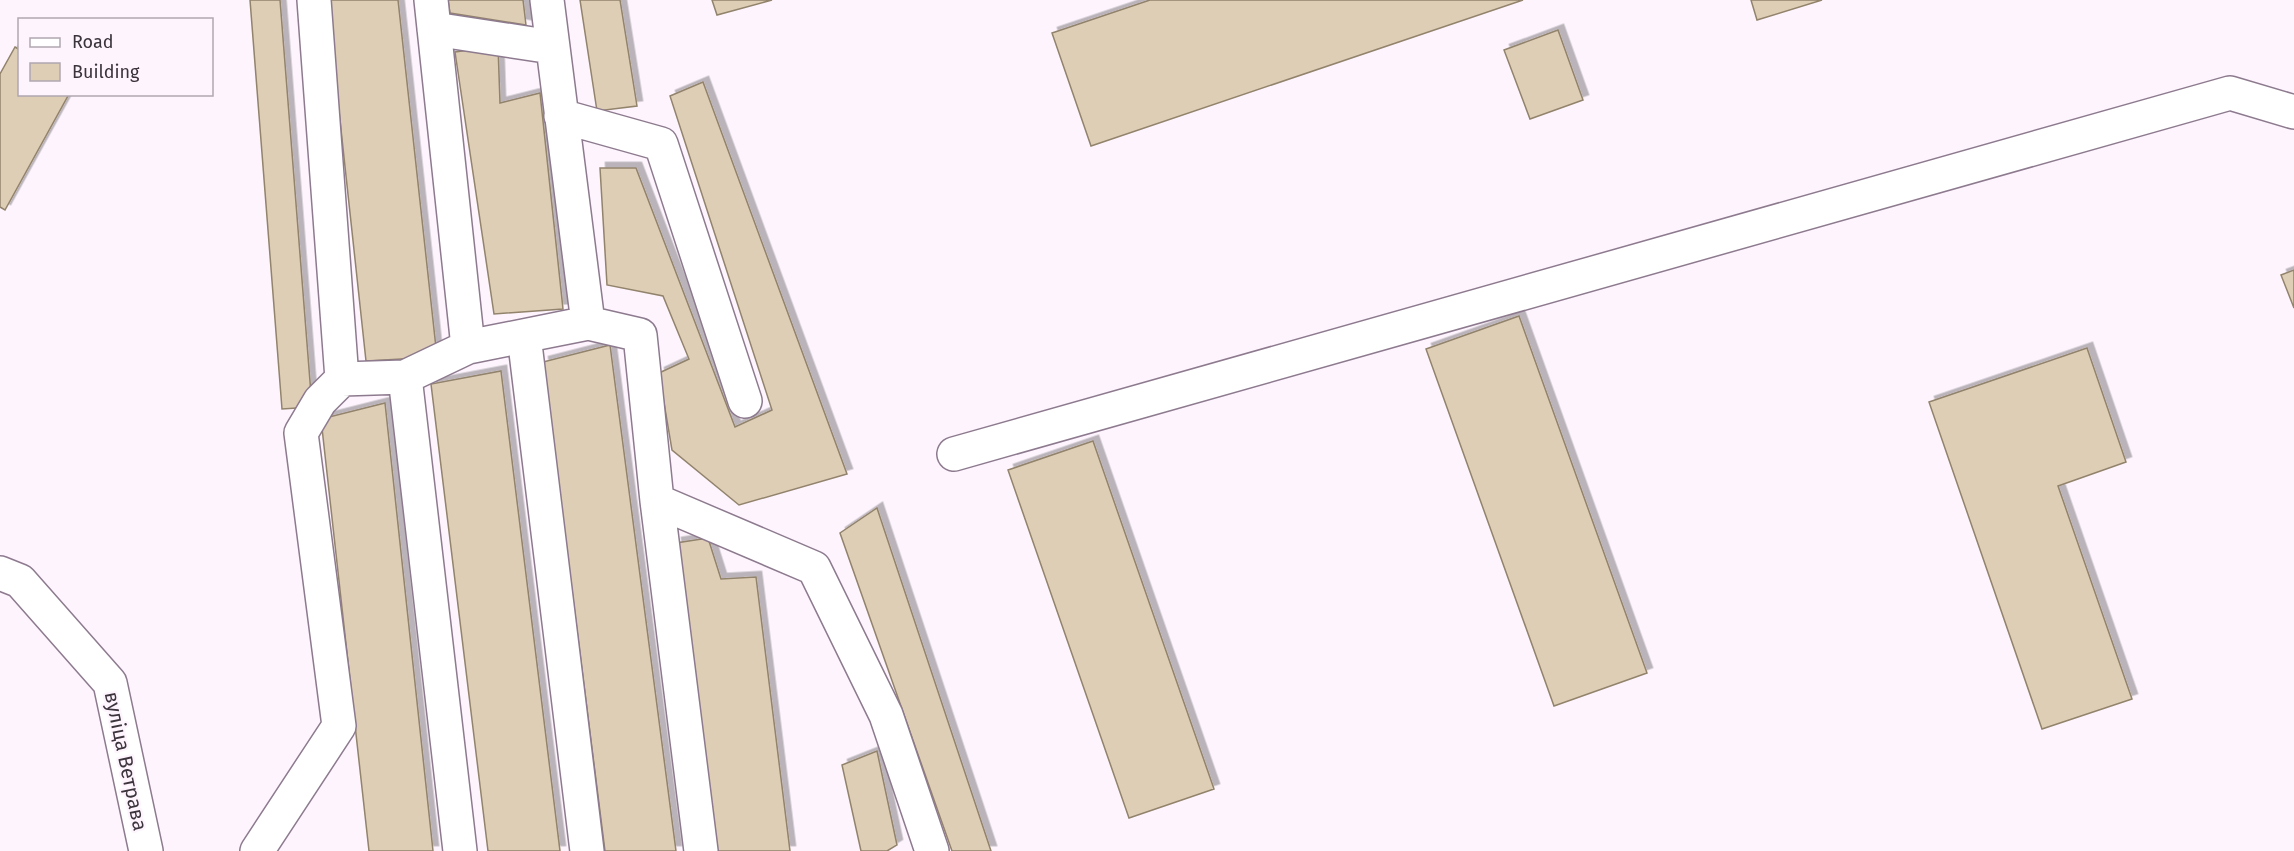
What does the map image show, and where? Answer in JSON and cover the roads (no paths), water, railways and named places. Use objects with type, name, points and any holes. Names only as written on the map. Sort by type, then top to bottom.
[{"type":"street","points":[[314,0],[342,379]]},
{"type":"street","points":[[547,0],[588,323]]},
{"type":"street","points":[[468,347],[433,14],[552,47]]},
{"type":"street","points":[[954,454],[2230,93],[2294,112]]},
{"type":"street","points":[[561,116],[661,144],[745,401]]},
{"type":"street","points":[[257,851],[339,726],[301,433],[320,401],[342,379],[405,377],[468,347],[588,323],[640,335],[657,501],[701,851]]},
{"type":"street","points":[[524,336],[588,851]]},
{"type":"street","points":[[405,377],[460,851]]},
{"type":"street","points":[[657,501],[814,568],[886,715],[932,851]]},
{"type":"street","name":"вуліца Ветрава","points":[[0,573],[20,581],[110,683],[146,851]]}]
